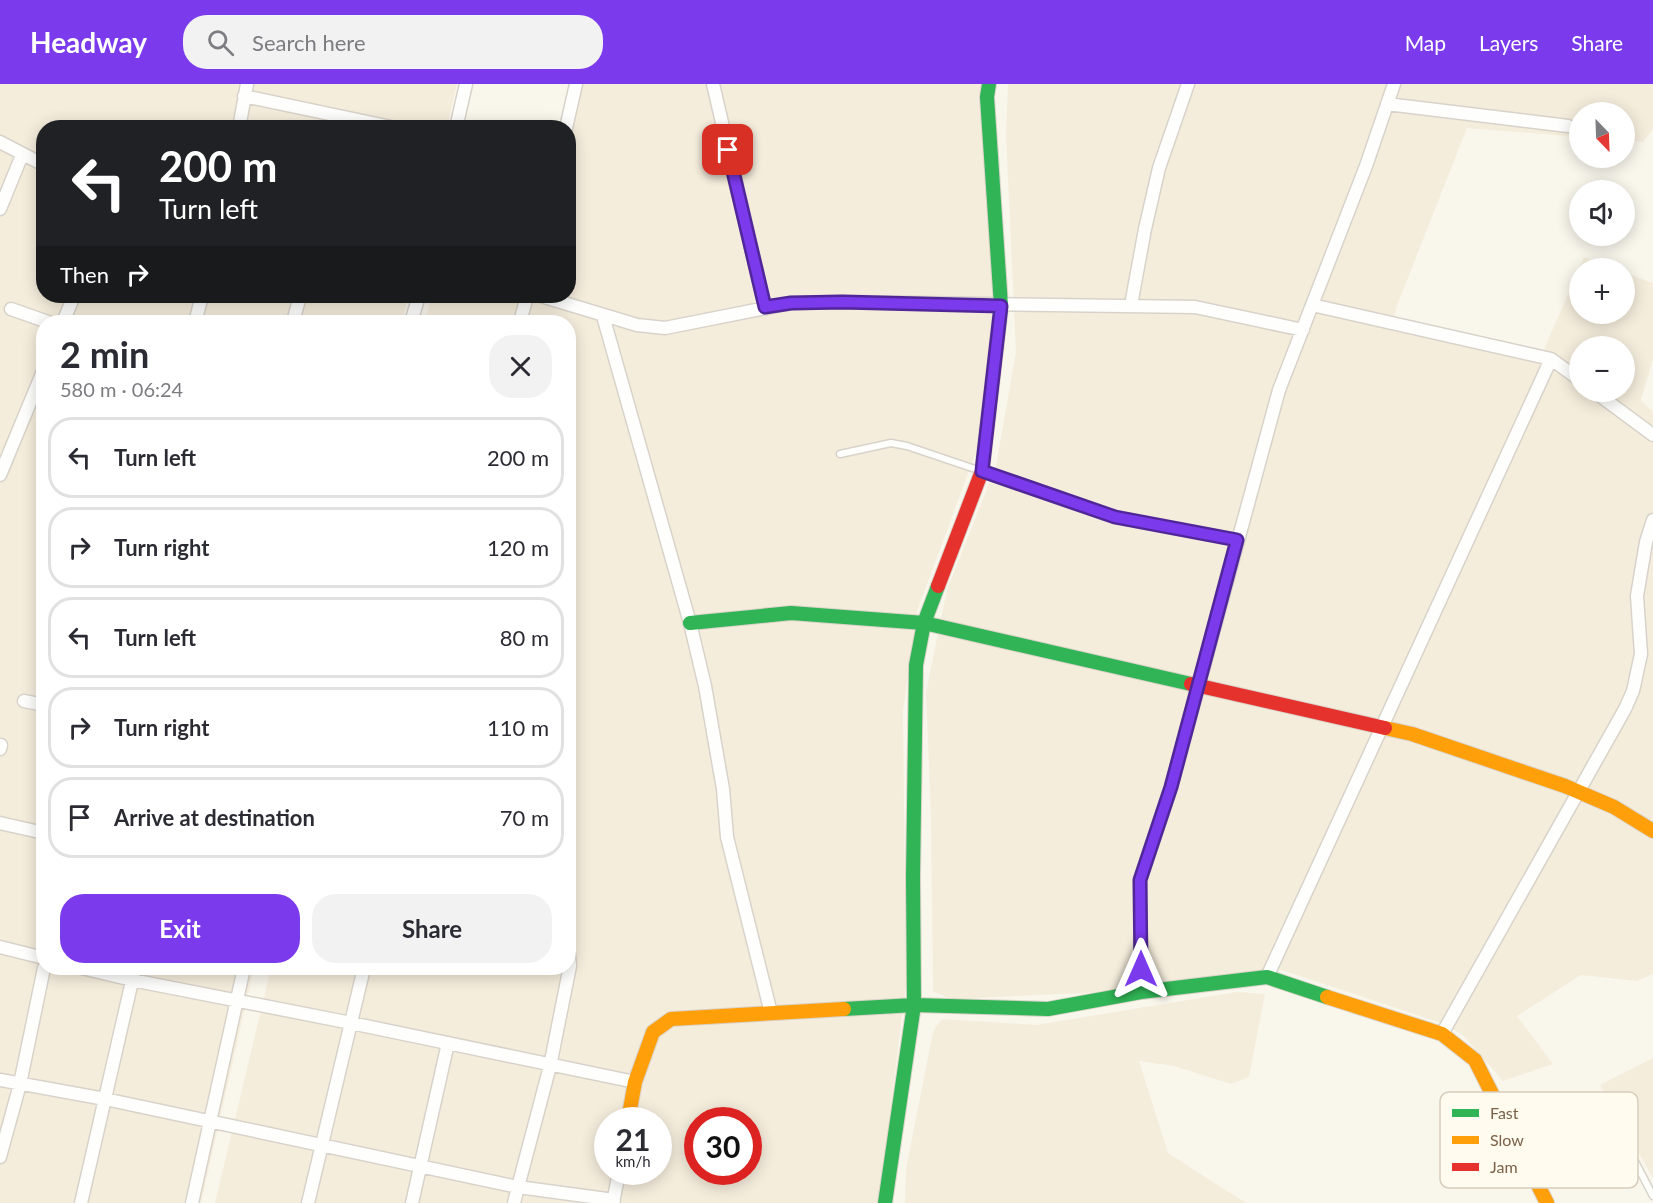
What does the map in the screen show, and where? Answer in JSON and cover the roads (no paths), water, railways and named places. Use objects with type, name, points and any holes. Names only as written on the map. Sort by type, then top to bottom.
[{"type":"street","points":[[458,120],[466,84]]},
{"type":"street","points":[[568,120],[576,84]]},
{"type":"street","points":[[713,84],[765,307]]},
{"type":"street","points":[[885,1203],[914,1005],[916,665],[924,623],[982,471],[1001,306],[987,97],[989,84]]},
{"type":"street","points":[[1131,305],[1159,168],[1188,84]]},
{"type":"street","points":[[1141,992],[1140,880],[1171,787],[1279,390],[1366,166],[1394,84]]},
{"type":"street","points":[[240,120],[245,90],[364,120]]},
{"type":"street","points":[[1387,104],[1568,126]]},
{"type":"street","points":[[0,142],[36,161]]},
{"type":"street","points":[[0,209],[22,155]]},
{"type":"street","points":[[564,303],[637,325],[665,328],[791,303],[842,302],[1001,306],[1131,305],[1195,308],[1302,330]]},
{"type":"street","points":[[1312,305],[1551,359],[1569,372]]},
{"type":"street","points":[[11,309],[36,318]]},
{"type":"street","points":[[603,315],[690,623],[705,686],[721,777],[727,837],[771,1013]]},
{"type":"street","points":[[1267,977],[1551,359]]},
{"type":"street","points":[[0,475],[36,388]]},
{"type":"street","points":[[1608,402],[1653,435]]},
{"type":"street","points":[[982,471],[1115,517],[1237,540]]},
{"type":"street","points":[[1443,1034],[1577,791],[1625,709],[1638,673],[1641,654],[1637,596],[1646,542],[1653,520]]},
{"type":"street","points":[[690,623],[785,613],[924,623],[1412,734],[1577,791],[1614,807],[1653,831]]},
{"type":"street","points":[[24,701],[36,703]]},
{"type":"street","points":[[0,823],[36,830]]},
{"type":"street","points":[[0,947],[36,956]]},
{"type":"street","points":[[0,1157],[20,1084],[43,975]]},
{"type":"street","points":[[81,1203],[134,975]]},
{"type":"street","points":[[138,975],[235,1001],[635,1083]]},
{"type":"street","points":[[192,1203],[242,975]]},
{"type":"street","points":[[308,1203],[362,975]]},
{"type":"street","points":[[514,1203],[550,1066],[568,975]]},
{"type":"street","points":[[630,1107],[635,1083],[653,1032],[671,1019],[914,1005],[1048,1009],[1141,992],[1267,977],[1443,1034],[1474,1060],[1490,1092]]},
{"type":"street","points":[[412,1203],[448,1043]]},
{"type":"street","points":[[0,1080],[105,1099],[518,1187],[614,1202],[617,1185]]},
{"type":"street","points":[[1539,1188],[1547,1203]]},
{"type":"lane","points":[[840,454],[891,443],[908,446],[982,471]]},
{"type":"lane","points":[[1638,1167],[1653,1196]]}]
